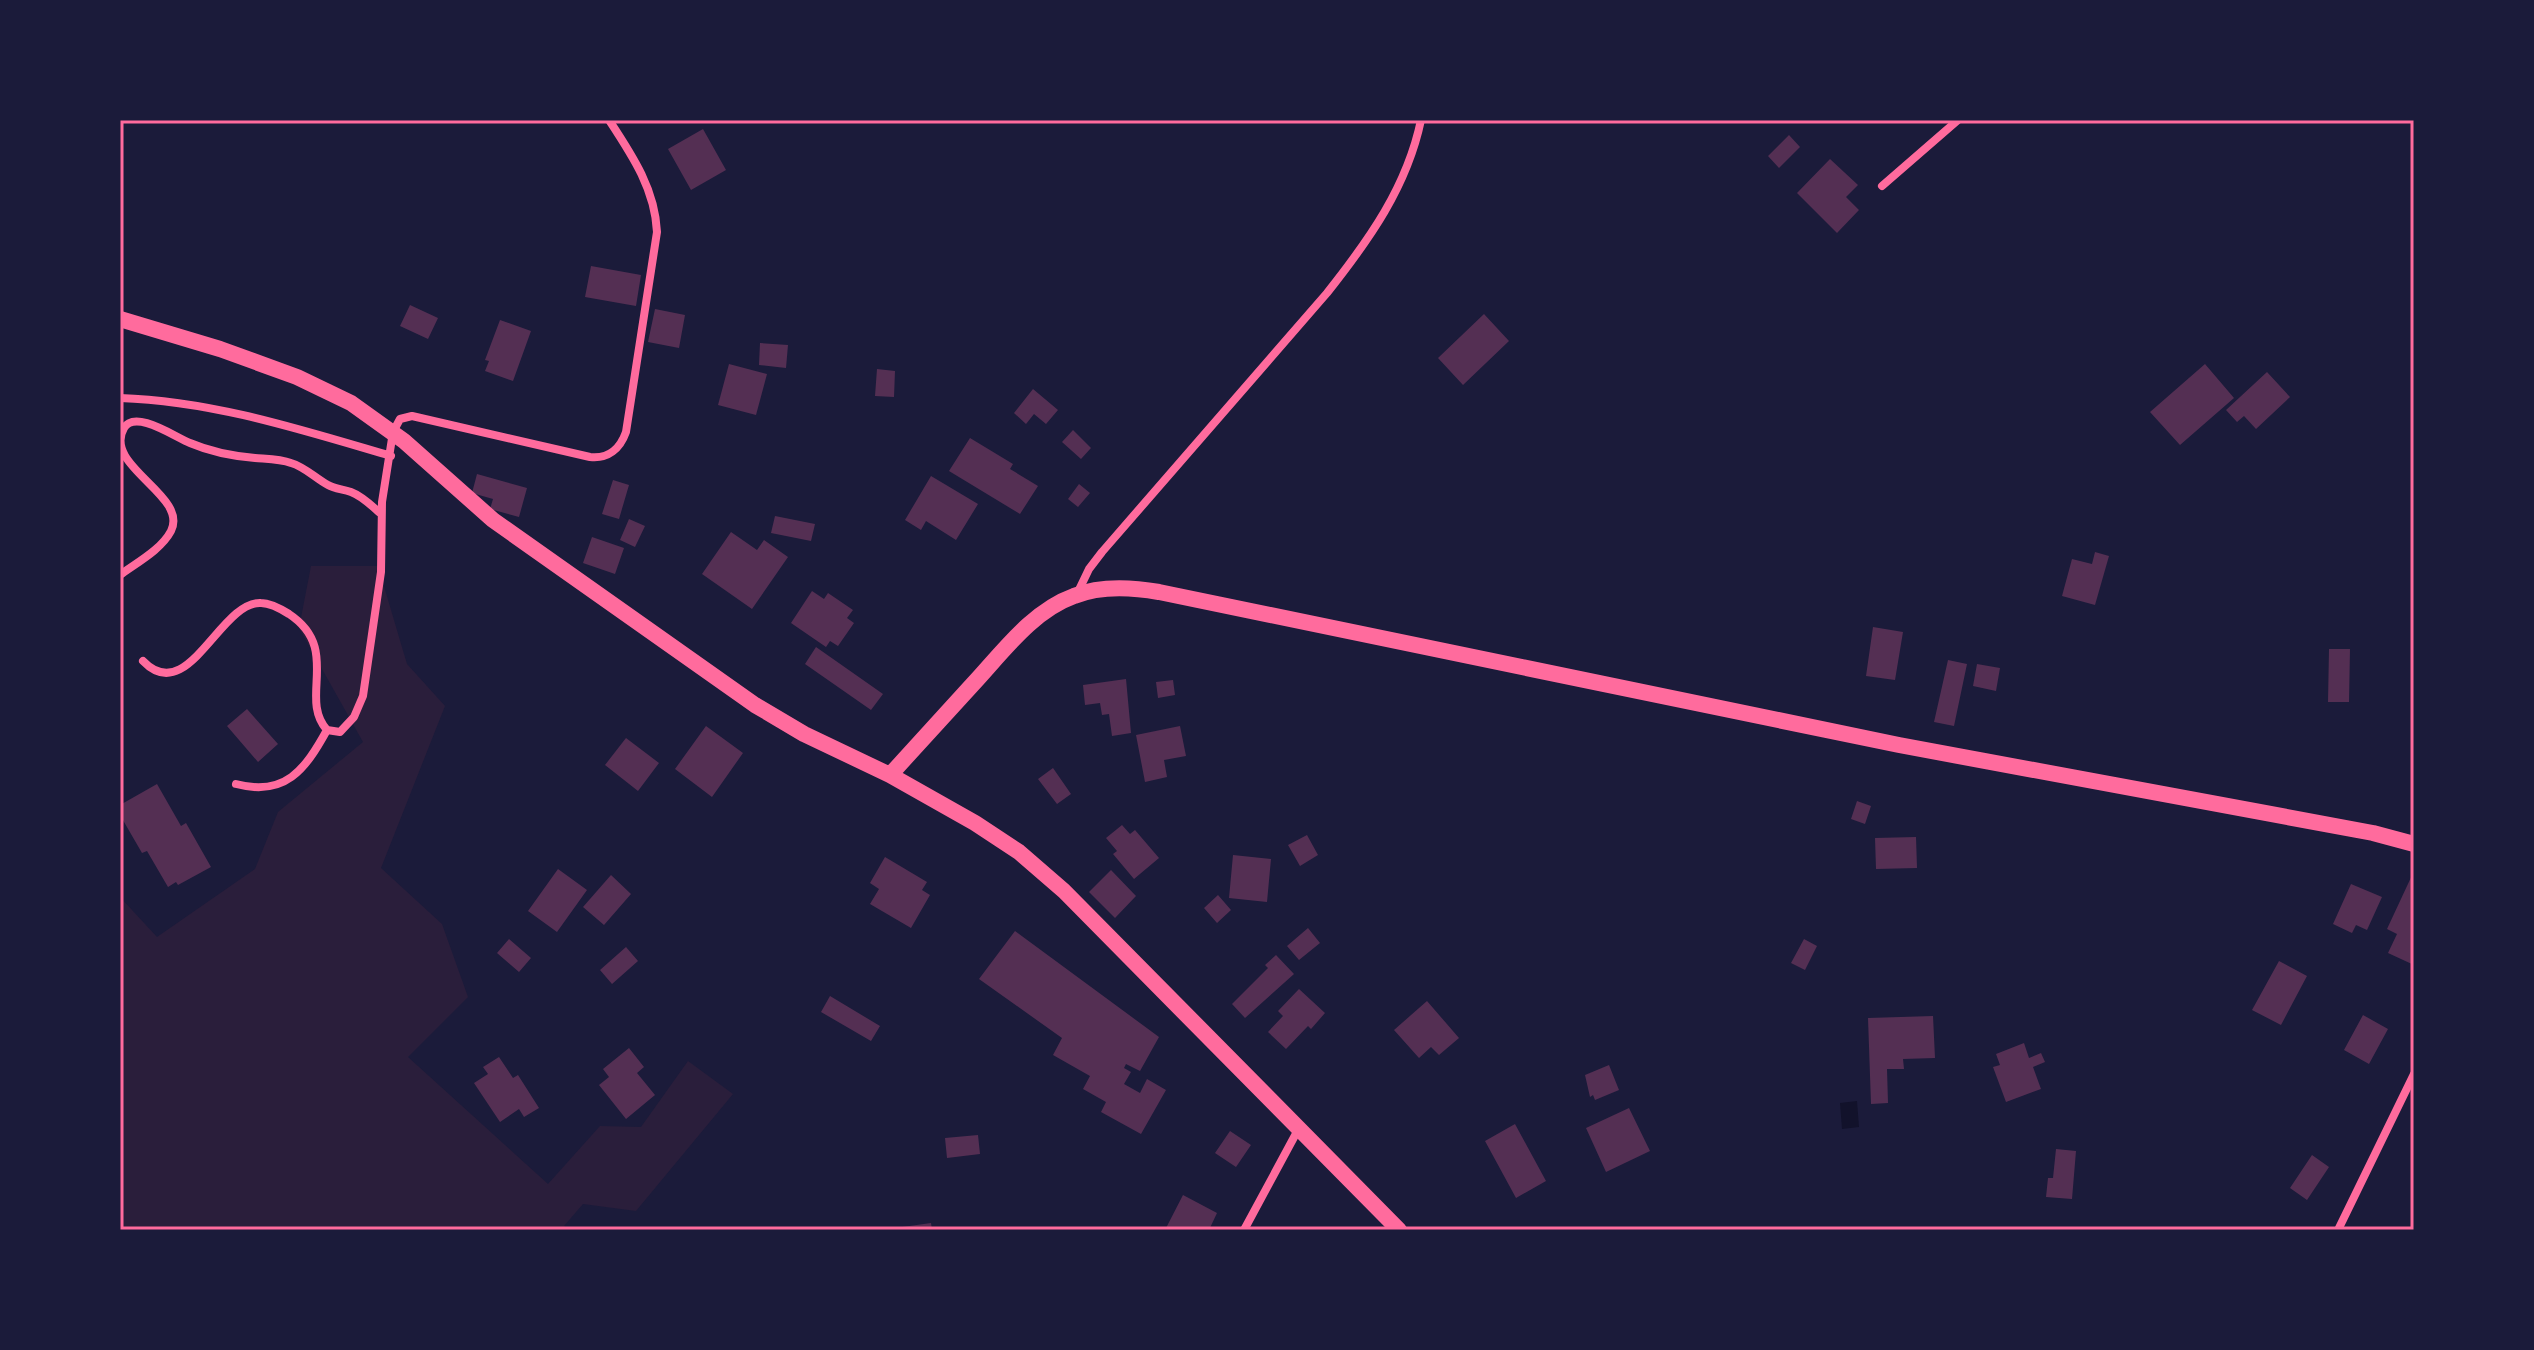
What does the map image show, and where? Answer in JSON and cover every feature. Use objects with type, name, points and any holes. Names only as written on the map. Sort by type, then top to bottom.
[{"type":"main road","points":[[120,319],[220,349],[311,383],[351,403],[393,432],[493,520],[755,705],[813,739],[890,775],[967,818],[1031,861],[1399,1230]]},
{"type":"main road","points":[[890,775],[1030,624],[1058,603],[1077,594],[1117,588],[1159,592],[1899,745],[2373,833],[2414,844]]},
{"type":"street","points":[[143,661],[158,672],[176,670],[194,659],[243,608],[256,603],[268,604],[300,624],[313,643],[318,666],[318,717],[327,730],[335,733],[344,729],[354,717],[363,696],[381,572],[380,513],[393,432],[400,419],[412,416],[595,458],[612,453],[621,443],[628,417],[657,221],[649,188],[609,120]]},
{"type":"street","points":[[1077,594],[1089,569],[1102,552],[1327,293],[1359,251],[1399,186],[1413,152],[1421,120]]},
{"type":"street","points":[[1882,186],[1958,120]]},
{"type":"street","points":[[120,398],[247,415],[391,456]]},
{"type":"street","points":[[120,575],[164,541],[174,522],[164,498],[133,468],[123,449],[123,430],[133,421],[152,425],[217,453],[291,463],[327,484],[354,493],[380,513]]},
{"type":"street","points":[[236,784],[259,789],[283,783],[308,762],[327,730]]},
{"type":"street","points":[[2338,1230],[2414,1074]]},
{"type":"street","points":[[1244,1230],[1299,1127]]},
{"type":"shaded area","points":[[311,566],[378,566],[407,664],[445,706],[381,868],[442,924],[468,997],[408,1057],[548,1184],[600,1126],[641,1127],[688,1061],[733,1094],[636,1211],[583,1204],[564,1226],[571,1230],[120,1230],[120,897],[157,937],[255,869],[278,812],[363,742],[299,628]]},
{"type":"shaded area","points":[[1857,1101],[1859,1127],[1842,1129],[1840,1103]]},
{"type":"building","points":[[703,129],[726,170],[691,190],[668,149]]},
{"type":"building","points":[[1789,135],[1800,147],[1779,168],[1768,156]]},
{"type":"building","points":[[1830,159],[1858,185],[1846,197],[1859,210],[1837,233],[1797,193]]},
{"type":"building","points":[[591,266],[641,275],[636,306],[585,297]]},
{"type":"building","points":[[410,305],[438,318],[428,339],[400,326]]},
{"type":"building","points":[[655,309],[685,315],[679,348],[648,342]]},
{"type":"building","points":[[1484,314],[1509,341],[1463,385],[1438,358]]},
{"type":"building","points":[[500,320],[531,331],[513,381],[485,371],[489,361],[485,360]]},
{"type":"building","points":[[760,343],[788,345],[786,368],[759,365]]},
{"type":"building","points":[[729,364],[767,374],[756,415],[718,405]]},
{"type":"building","points":[[2205,364],[2234,398],[2180,445],[2150,412]]},
{"type":"building","points":[[877,369],[895,371],[894,397],[875,396]]},
{"type":"building","points":[[2267,372],[2290,397],[2256,429],[2244,416],[2237,422],[2226,410]]},
{"type":"building","points":[[1033,389],[1058,410],[1046,424],[1034,414],[1026,424],[1014,413]]},
{"type":"building","points":[[1073,430],[1091,448],[1081,459],[1062,442]]},
{"type":"building","points":[[970,438],[1013,464],[1010,469],[1038,486],[1020,514],[949,471]]},
{"type":"building","points":[[477,474],[527,488],[519,517],[490,509],[493,499],[472,493]]},
{"type":"building","points":[[931,476],[978,504],[956,540],[926,521],[921,530],[905,520]]},
{"type":"building","points":[[613,480],[629,485],[619,519],[602,514]]},
{"type":"building","points":[[1079,484],[1090,493],[1078,507],[1068,499]]},
{"type":"building","points":[[775,516],[815,524],[811,541],[771,533]]},
{"type":"building","points":[[629,519],[645,526],[635,547],[620,540]]},
{"type":"building","points":[[731,532],[757,550],[764,540],[788,557],[752,609],[702,574]]},
{"type":"building","points":[[592,537],[624,548],[615,574],[583,563]]},
{"type":"building","points":[[2095,552],[2109,556],[2095,605],[2062,596],[2072,559],[2092,564]]},
{"type":"building","points":[[812,591],[824,599],[828,593],[853,610],[847,618],[854,623],[838,646],[830,641],[826,647],[791,623]]},
{"type":"building","points":[[1873,627],[1903,632],[1895,680],[1866,676]]},
{"type":"building","points":[[816,647],[883,694],[871,710],[805,664]]},
{"type":"building","points":[[2329,649],[2350,649],[2349,702],[2328,702]]},
{"type":"building","points":[[1948,660],[1967,664],[1954,726],[1934,722]]},
{"type":"building","points":[[1977,664],[2000,668],[1996,691],[1973,686]]},
{"type":"building","points":[[1126,679],[1131,733],[1112,736],[1109,714],[1102,715],[1100,703],[1085,705],[1083,685]]},
{"type":"building","points":[[1173,680],[1175,695],[1158,698],[1156,682]]},
{"type":"building","points":[[247,709],[278,744],[258,762],[227,726]]},
{"type":"building","points":[[706,726],[743,753],[712,797],[675,769]]},
{"type":"building","points":[[1180,726],[1186,756],[1164,760],[1167,777],[1145,782],[1136,735]]},
{"type":"building","points":[[626,738],[659,763],[638,791],[605,765]]},
{"type":"building","points":[[1053,768],[1071,794],[1057,804],[1038,779]]},
{"type":"building","points":[[157,784],[181,826],[186,823],[211,867],[178,885],[176,882],[168,887],[147,851],[142,853],[120,815],[120,805]]},
{"type":"building","points":[[1857,801],[1871,806],[1865,824],[1851,819]]},
{"type":"building","points":[[1122,825],[1130,834],[1135,830],[1159,858],[1134,879],[1113,854],[1117,851],[1106,838]]},
{"type":"building","points":[[1307,835],[1318,855],[1300,866],[1288,845]]},
{"type":"building","points":[[1916,837],[1917,868],[1876,869],[1875,838]]},
{"type":"building","points":[[1233,855],[1271,859],[1267,902],[1229,898]]},
{"type":"building","points":[[885,857],[927,882],[922,890],[930,895],[911,928],[870,904],[879,889],[870,883]]},
{"type":"building","points":[[558,869],[587,890],[557,932],[528,911]]},
{"type":"building","points":[[1111,870],[1136,896],[1115,918],[1089,892]]},
{"type":"building","points":[[2414,871],[2414,965],[2388,953],[2397,934],[2387,929]]},
{"type":"building","points":[[611,875],[631,894],[604,925],[583,907]]},
{"type":"building","points":[[2351,884],[2382,897],[2367,930],[2356,925],[2352,933],[2333,924]]},
{"type":"building","points":[[1218,895],[1231,910],[1217,923],[1204,908]]},
{"type":"building","points":[[1308,928],[1320,943],[1299,960],[1287,946]]},
{"type":"building","points":[[1015,931],[1159,1037],[1140,1071],[1126,1064],[1124,1068],[1131,1072],[1124,1084],[1140,1093],[1147,1079],[1166,1090],[1141,1134],[1101,1112],[1106,1102],[1083,1089],[1090,1076],[1053,1055],[1062,1038],[979,979]]},
{"type":"building","points":[[509,939],[531,958],[519,972],[497,953]]},
{"type":"building","points":[[1804,939],[1817,946],[1805,970],[1791,963]]},
{"type":"building","points":[[626,947],[638,961],[612,984],[600,970]]},
{"type":"building","points":[[1276,955],[1294,974],[1245,1018],[1232,1004],[1268,968],[1265,965]]},
{"type":"building","points":[[2279,961],[2307,976],[2281,1025],[2252,1010]]},
{"type":"building","points":[[1299,989],[1325,1013],[1286,1049],[1268,1032],[1283,1016],[1278,1011]]},
{"type":"building","points":[[830,996],[880,1026],[871,1041],[821,1012]]},
{"type":"building","points":[[1427,1001],[1459,1038],[1439,1055],[1431,1047],[1419,1058],[1394,1030]]},
{"type":"building","points":[[2363,1015],[2388,1029],[2369,1064],[2344,1050]]},
{"type":"building","points":[[1933,1016],[1935,1058],[1903,1059],[1904,1069],[1887,1069],[1888,1103],[1871,1104],[1868,1018]]},
{"type":"building","points":[[2024,1043],[2029,1058],[2041,1053],[2045,1062],[2033,1067],[2041,1089],[2006,1102],[1993,1067],[2000,1065],[1996,1054]]},
{"type":"building","points":[[629,1048],[644,1067],[637,1073],[655,1095],[626,1119],[599,1085],[609,1077],[603,1069]]},
{"type":"building","points":[[499,1057],[513,1078],[518,1075],[539,1108],[524,1117],[519,1109],[500,1122],[474,1083],[488,1074],[483,1067]]},
{"type":"building","points":[[1609,1065],[1619,1090],[1595,1100],[1593,1095],[1590,1097],[1585,1075]]},
{"type":"building","points":[[1629,1108],[1650,1151],[1606,1172],[1586,1128]]},
{"type":"building","points":[[1515,1124],[1546,1181],[1516,1198],[1485,1141]]},
{"type":"building","points":[[1230,1131],[1251,1145],[1236,1167],[1215,1153]]},
{"type":"building","points":[[978,1135],[980,1154],[947,1158],[945,1138]]},
{"type":"building","points":[[2056,1149],[2076,1151],[2072,1199],[2046,1197],[2048,1178],[2053,1178]]},
{"type":"building","points":[[2312,1155],[2329,1167],[2307,1200],[2290,1188]]},
{"type":"building","points":[[1183,1195],[1217,1213],[1209,1230],[1165,1230]]},
{"type":"building","points":[[931,1223],[932,1230],[895,1228]]}]
